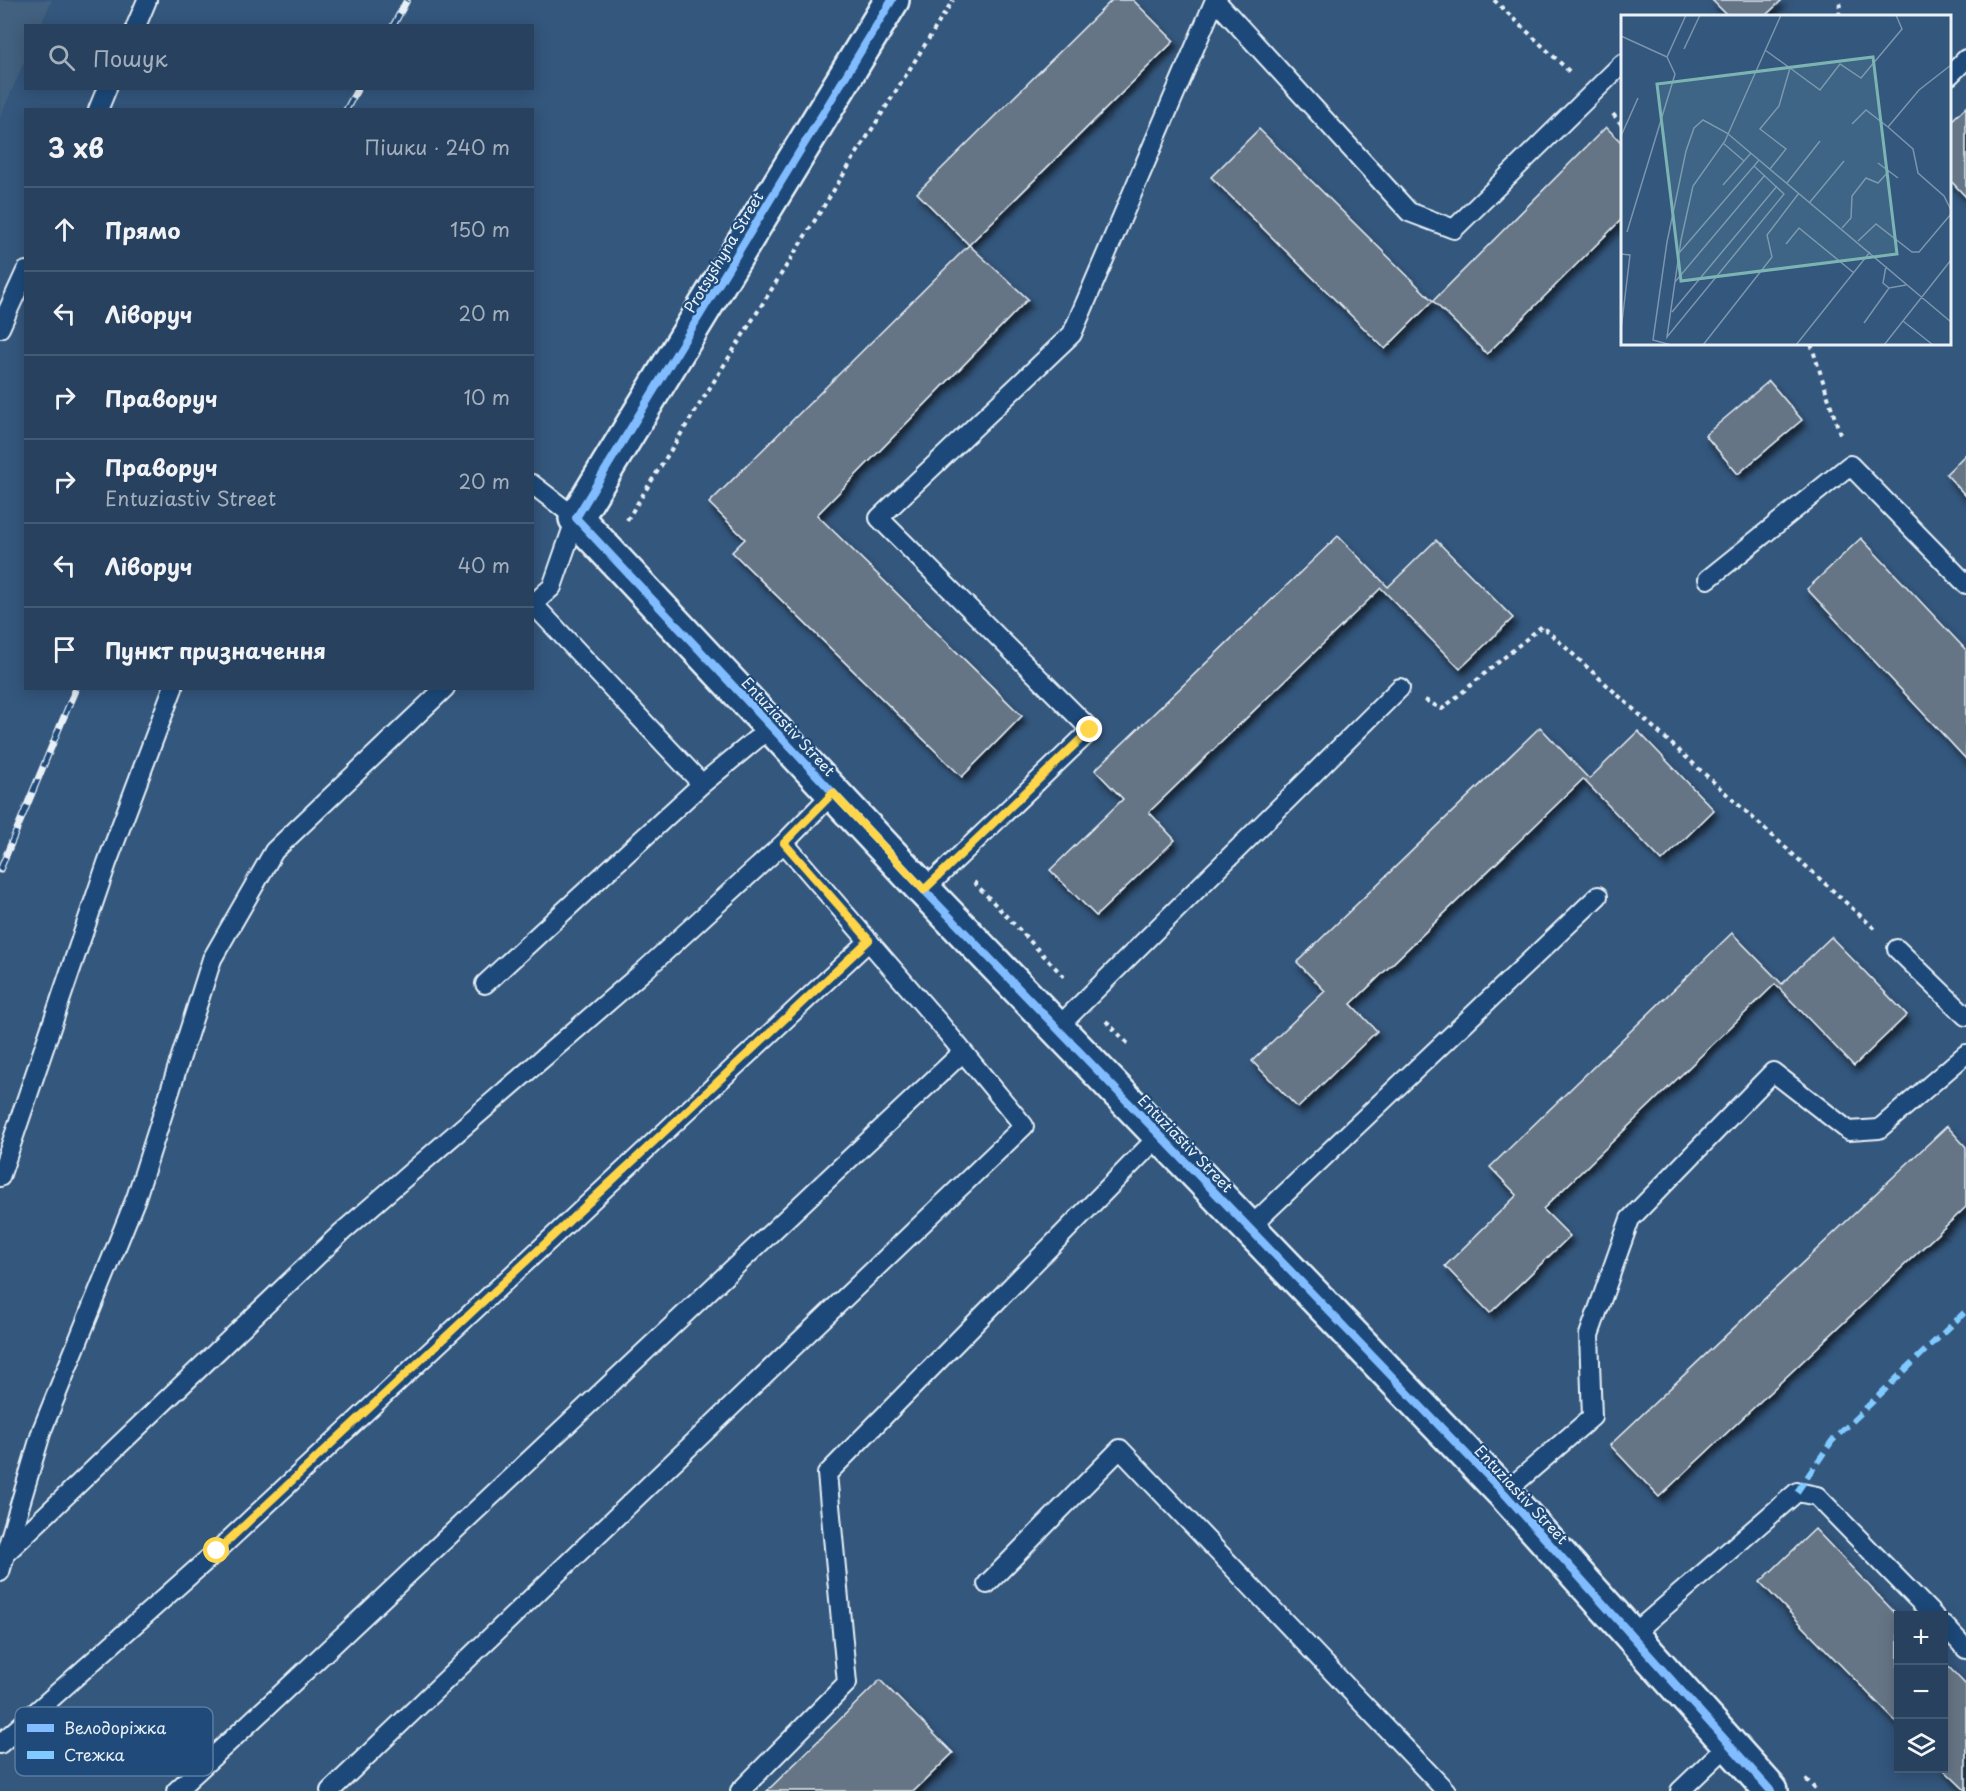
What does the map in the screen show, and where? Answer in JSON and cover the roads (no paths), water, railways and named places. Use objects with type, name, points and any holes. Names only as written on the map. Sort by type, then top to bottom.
[{"type":"street","name":"Protsyshyna Street","points":[[576,518],[892,0]]},
{"type":"street","name":"Entuziastiv Street","points":[[576,518],[924,890],[1504,1493],[1771,1791]]},
{"type":"lane","points":[[137,24],[147,0]]},
{"type":"lane","points":[[924,890],[1090,730],[879,518],[1072,334],[1216,0],[1409,213],[1455,229],[1621,66]]},
{"type":"lane","points":[[1951,74],[1966,59]]},
{"type":"lane","points":[[99,108],[106,90]]},
{"type":"lane","points":[[0,328],[24,275]]},
{"type":"lane","points":[[1708,579],[1850,465],[1966,584]]},
{"type":"lane","points":[[534,486],[576,518],[552,587],[534,604]]},
{"type":"lane","points":[[534,606],[702,784]]},
{"type":"lane","points":[[1057,1028],[1400,688]]},
{"type":"lane","points":[[0,1177],[107,863],[172,690]]},
{"type":"lane","points":[[0,1572],[42,1430],[136,1198],[212,959],[274,851],[443,690]]},
{"type":"lane","points":[[485,984],[702,784],[771,727]]},
{"type":"lane","points":[[6,1553],[342,1232],[638,976],[784,843],[833,793]]},
{"type":"lane","points":[[330,1791],[1024,1126],[869,940],[784,843]]},
{"type":"lane","points":[[1249,1228],[1598,896]]},
{"type":"lane","points":[[42,1707],[217,1551],[869,940]]},
{"type":"lane","points":[[1897,949],[1966,1016]]},
{"type":"lane","points":[[213,1756],[963,1052]]},
{"type":"lane","points":[[1504,1493],[1592,1417],[1589,1335],[1630,1219],[1773,1072],[1849,1131],[1879,1130],[1966,1054]]},
{"type":"lane","points":[[740,1791],[847,1683],[827,1474],[1160,1136]]},
{"type":"lane","points":[[987,1584],[1120,1449],[1446,1791]]},
{"type":"lane","points":[[1632,1635],[1797,1492],[1817,1496],[1929,1611]]},
{"type":"lane","points":[[1948,1629],[1966,1648]]},
{"type":"lane","points":[[0,1744],[15,1731]]},
{"type":"lane","points":[[1680,1791],[1729,1744]]},
{"type":"lane","points":[[176,1791],[192,1776]]},
{"type":"railway","points":[[394,24],[407,0]]},
{"type":"railway","points":[[347,108],[357,90]]},
{"type":"railway","points":[[0,870],[75,690]]}]
